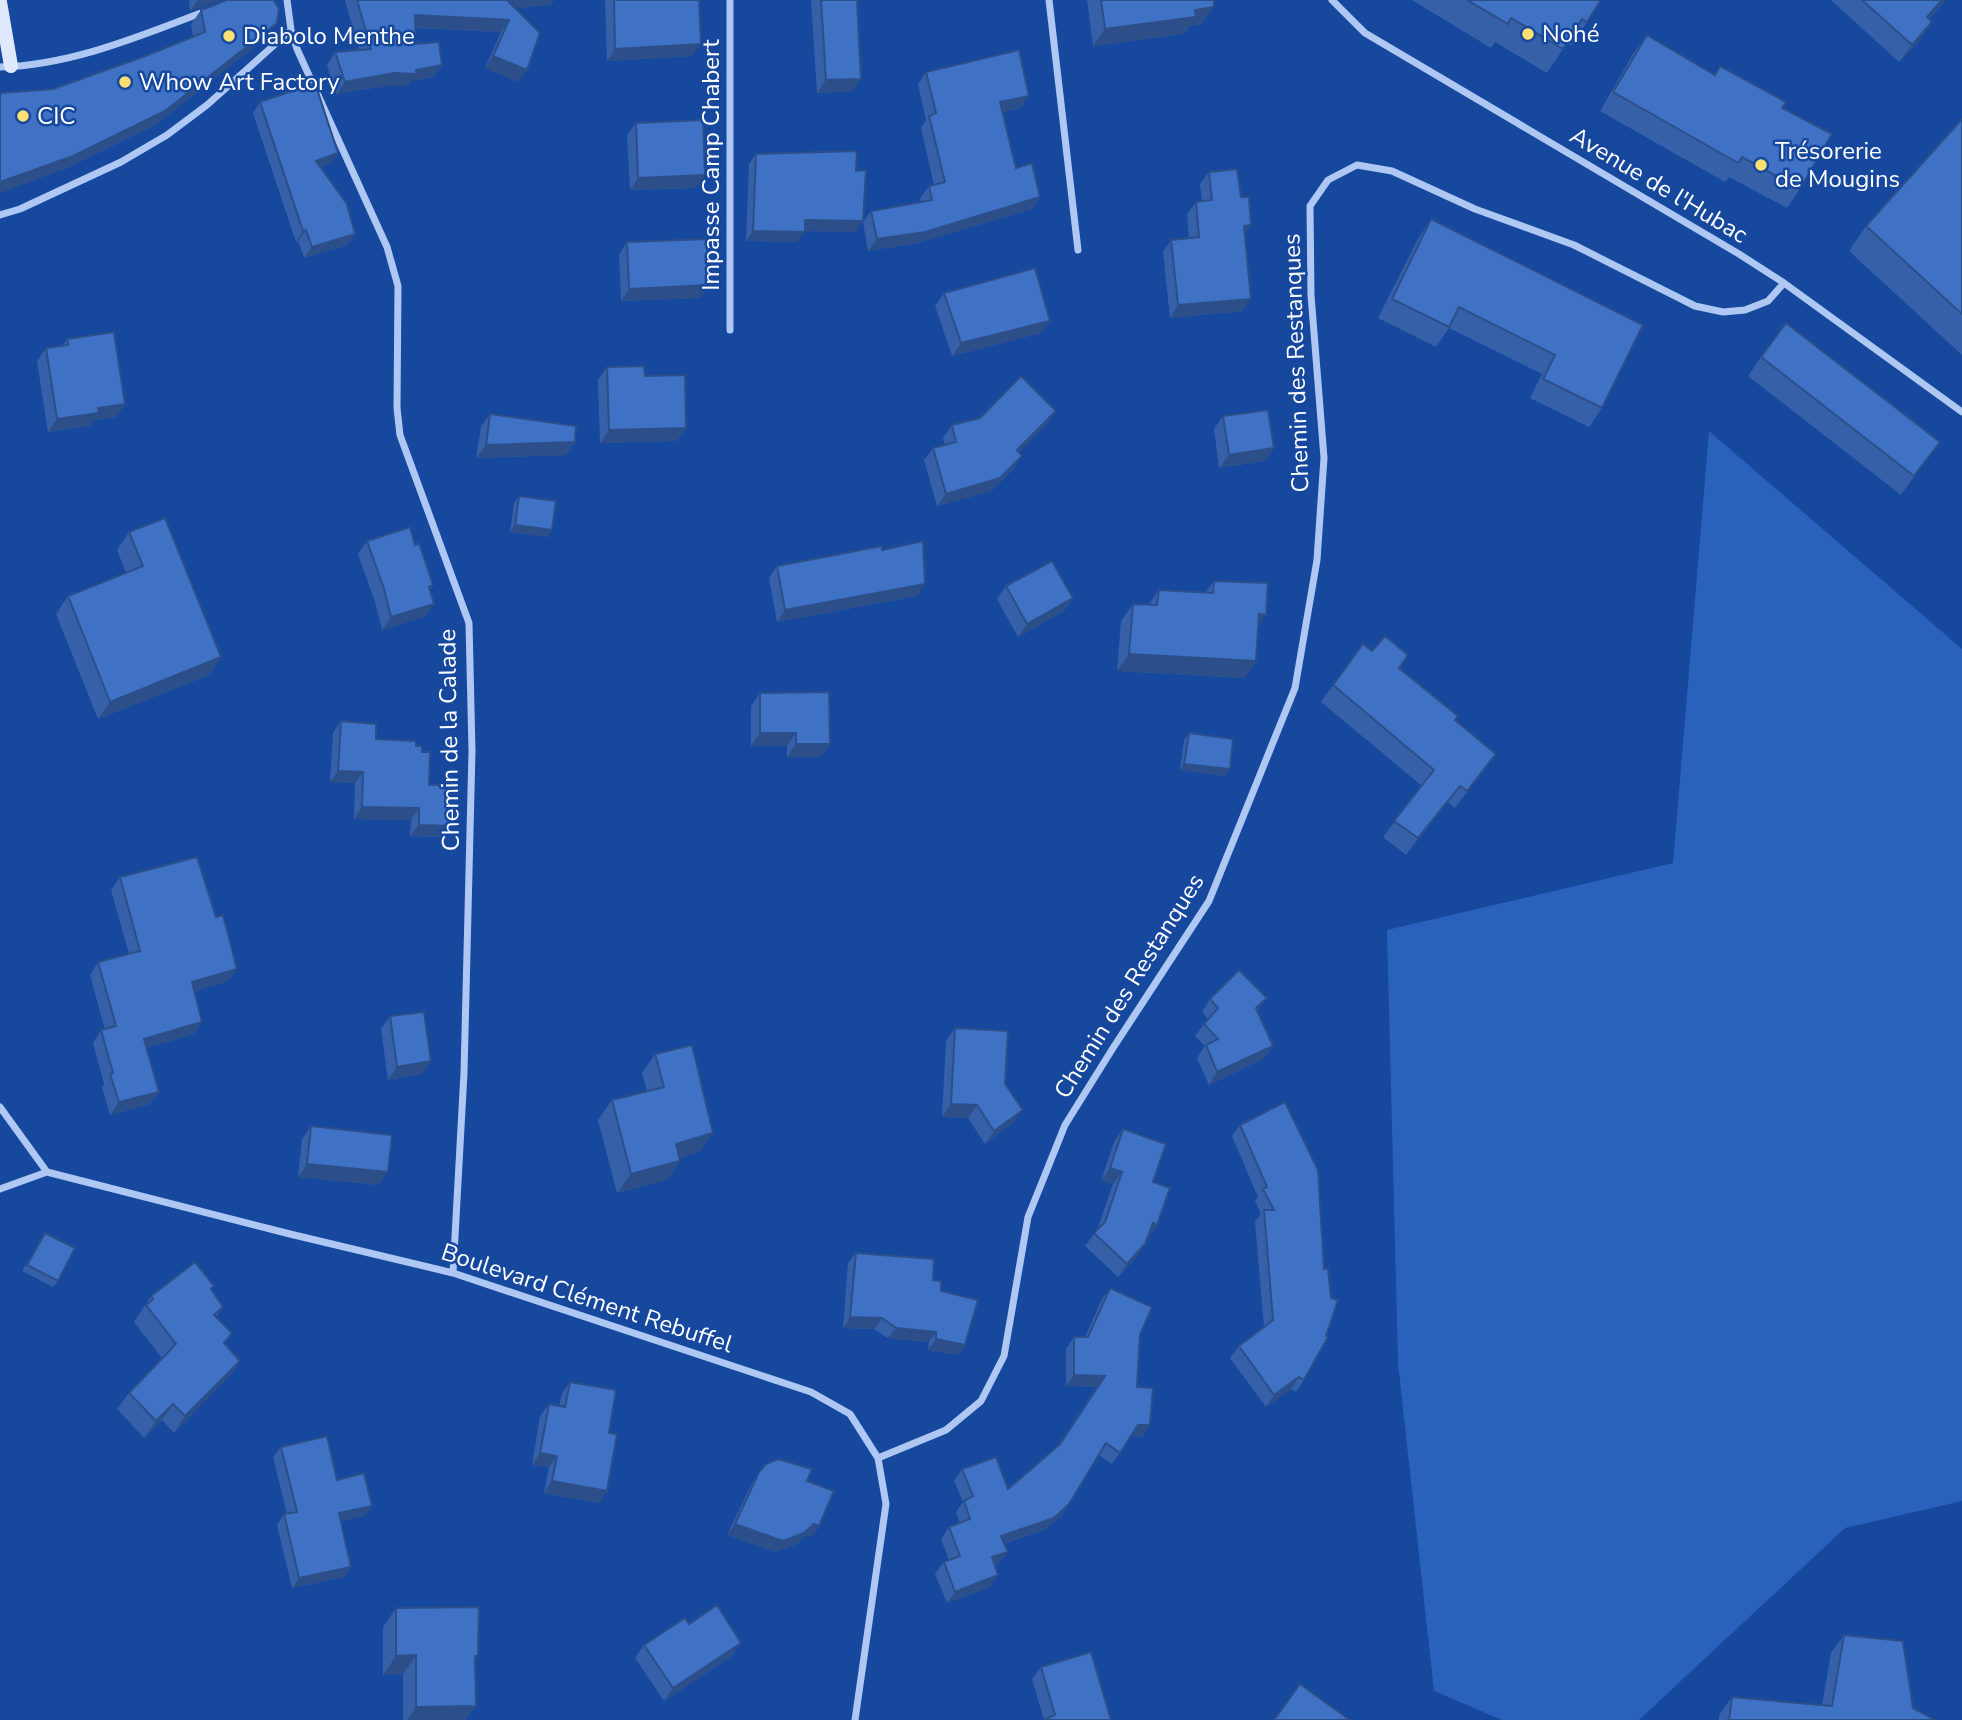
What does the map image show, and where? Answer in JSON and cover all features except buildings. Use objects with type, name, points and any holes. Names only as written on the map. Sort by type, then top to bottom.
[{"type":"street","points":[[0,215],[20,209],[121,162],[167,135],[207,106],[291,30],[287,0]]},
{"type":"street","name":"Impasse Camp Chabert","points":[[730,0],[730,330]]},
{"type":"street","points":[[1049,0],[1078,250]]},
{"type":"street","name":"Avenue de l'Hubac","points":[[1332,0],[1365,33],[1784,283],[1962,412]]},
{"type":"street","points":[[0,2],[5,66],[36,63],[102,49],[212,9]]},
{"type":"street","name":"Chemin de la Calade","points":[[291,30],[297,49],[387,247],[398,286],[397,408],[400,435],[469,623],[472,751],[466,1033],[453,1273]]},
{"type":"street","name":"Chemin des Restanques","points":[[878,1458],[946,1430],[981,1401],[1004,1356],[1028,1217],[1065,1125],[1112,1048],[1209,901],[1295,688],[1317,560],[1324,458],[1311,295],[1310,205],[1328,180],[1357,165],[1392,171],[1475,209],[1574,245],[1695,306],[1723,312],[1745,310],[1768,301],[1784,283]]},
{"type":"street","points":[[0,1107],[47,1172],[0,1189]]},
{"type":"street","name":"Boulevard Clément Rebuffel","points":[[47,1172],[453,1273],[811,1392],[850,1414],[878,1458],[886,1504],[855,1720]]},
{"type":"shaded area","points":[[1709,431],[1962,649],[1962,1501],[1845,1528],[1639,1720],[1502,1720],[1434,1691],[1398,1363],[1387,930],[1673,863]]},
{"type":"place","name":"Nohé","points":[[1528,34]]},
{"type":"place","name":"Diabolo Menthe","points":[[229,36]]},
{"type":"place","name":"Whow Art Factory","points":[[125,82]]},
{"type":"place","name":"CIC","points":[[23,116]]},
{"type":"place","name":"Trésorerie de Mougins","points":[[1761,165]]}]
